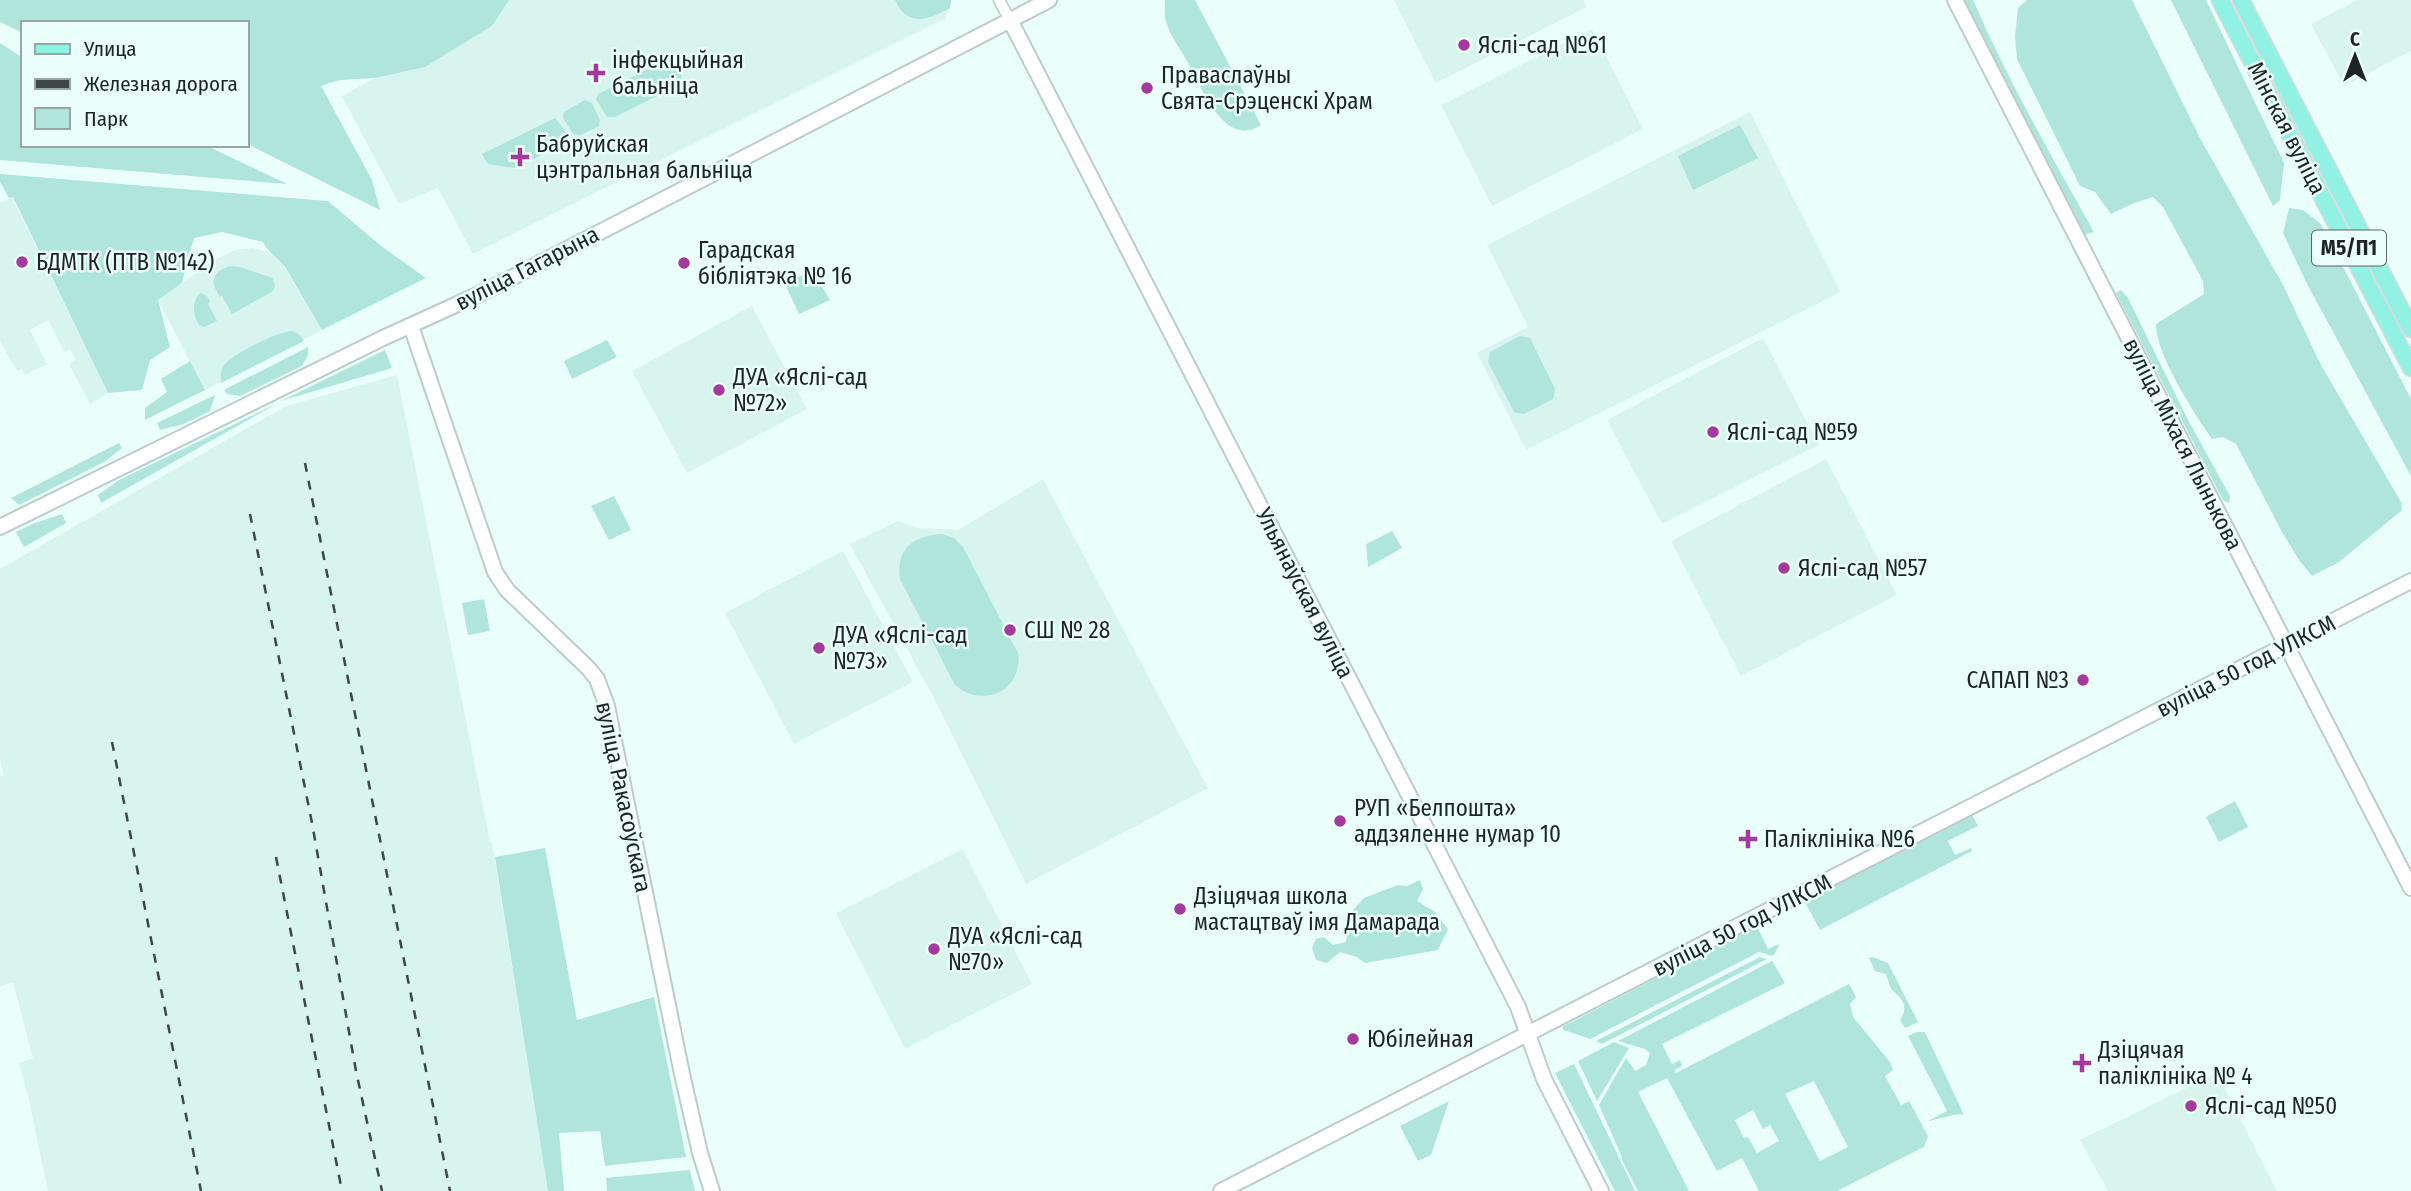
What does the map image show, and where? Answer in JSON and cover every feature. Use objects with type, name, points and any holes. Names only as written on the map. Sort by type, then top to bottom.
[{"type":"main road","name":"вуліца Гагарына","points":[[0,527],[486,290],[1049,0]]},
{"type":"main road","name":"вуліца Міхася Лынькова","points":[[1955,0],[2411,888]]},
{"type":"main road","name":"Мінская вуліца","points":[[2220,0],[2411,368]]},
{"type":"main road","name":"Мінская вуліца","points":[[2241,0],[2411,330]]},
{"type":"main road","name":"Ульянаўская вуліца","points":[[1010,20],[1518,1007],[1544,1079],[1601,1191]]},
{"type":"main road","name":"вуліца Ракасоўскага","points":[[411,326],[495,572],[507,590],[597,679],[607,706],[682,1074],[700,1153],[712,1191]]},
{"type":"main road","name":"вуліца 50 год УЛКСМ","points":[[1222,1191],[2411,581]]},
{"type":"street","name":"Ульянаўская вуліца","points":[[999,0],[1010,20]]},
{"type":"shaded area","name":"Бабруйская цэнтральная бальніца","points":[[509,0],[951,0],[944,19],[473,254],[438,188],[399,204],[342,96],[375,78],[425,67],[492,26]]},
{"type":"shaded area","name":"Яслі-сад №61","points":[[1394,0],[1583,0],[1587,7],[1436,83]]},
{"type":"shaded area","points":[[2357,0],[2411,0],[2411,51],[2344,86],[2311,24]]},
{"type":"shaded area","points":[[1592,29],[1643,129],[1492,206],[1441,105]]},
{"type":"shaded area","points":[[1750,112],[1841,292],[1526,450],[1477,353],[1528,327],[1487,245]]},
{"type":"shaded area","name":"БДМТК (ПТВ №142)","points":[[12,197],[108,393],[90,404],[69,364],[76,360],[70,349],[64,352],[48,320],[30,330],[47,364],[25,375],[22,369],[17,371],[0,341],[0,203]]},
{"type":"shaded area","points":[[252,248],[278,257],[322,330],[205,390],[158,300],[217,259],[235,250]]},
{"type":"shaded area","name":"ДУА «Яслі-сад №72»","points":[[752,306],[807,409],[687,473],[632,371]]},
{"type":"shaded area","name":"Яслі-сад №59","points":[[1763,338],[1819,445],[1662,524],[1607,420]]},
{"type":"shaded area","points":[[397,375],[492,842],[548,1191],[48,1191],[19,1063],[33,1058],[13,982],[0,987],[0,776],[4,776],[0,758],[0,569],[286,406]]},
{"type":"shaded area","name":"Яслі-сад №57","points":[[1826,459],[1897,595],[1741,676],[1671,541]]},
{"type":"shaded area","name":"СШ № 28","points":[[1043,479],[1208,788],[1026,884],[937,704],[850,544],[898,521],[917,528],[958,530]]},
{"type":"shaded area","name":"ДУА «Яслі-сад №73»","points":[[843,551],[913,682],[794,744],[725,613]]},
{"type":"shaded area","name":"ДУА «Яслі-сад №70»","points":[[963,849],[1032,984],[905,1049],[836,913]]},
{"type":"shaded area","name":"Яслі-сад №50","points":[[2217,1073],[2277,1191],[2108,1191],[2080,1140]]},
{"type":"green space","points":[[0,0],[509,0],[492,26],[425,67],[375,78],[340,80],[321,86],[372,180],[380,210],[248,144],[248,21],[21,21],[21,32],[0,22]]},
{"type":"green space","points":[[895,0],[951,0],[950,8],[934,16],[919,19],[906,15]]},
{"type":"green space","points":[[1165,0],[1195,0],[1261,125],[1248,130],[1237,129],[1226,123],[1217,113],[1170,33],[1165,19]]},
{"type":"green space","points":[[1960,0],[1973,0],[2015,89],[2094,232],[2084,235]]},
{"type":"green space","points":[[2027,0],[2132,0],[2200,138],[2283,285],[2321,365],[2401,502],[2402,510],[2339,562],[2312,576],[2282,532],[2236,444],[2223,437],[2212,439],[2177,383],[2162,351],[2156,324],[2204,294],[2203,281],[2163,207],[2153,197],[2111,214],[2095,192],[2080,186],[2017,59],[2015,37],[2018,8]]},
{"type":"green space","points":[[2171,0],[2206,0],[2284,163],[2280,200],[2273,206]]},
{"type":"green space","points":[[0,43],[21,57],[21,147],[209,147],[287,184],[0,160]]},
{"type":"green space","points":[[665,61],[673,61],[682,77],[679,85],[615,117],[607,117],[596,99],[598,94]]},
{"type":"green space","points":[[585,100],[592,103],[600,120],[599,126],[581,135],[573,134],[563,118],[564,112]]},
{"type":"green space","points":[[555,118],[567,133],[566,144],[514,168],[488,164],[482,154]]},
{"type":"green space","points":[[1740,125],[1758,158],[1693,190],[1678,156]]},
{"type":"green space","points":[[0,174],[328,201],[381,246],[426,278],[322,330],[285,267],[263,242],[222,232],[194,238],[182,283],[158,300],[170,347],[150,360],[142,390],[108,393],[13,197],[9,198],[0,182]]},
{"type":"green space","points":[[2289,208],[2303,210],[2321,224],[2411,399],[2411,476],[2306,282],[2283,233]]},
{"type":"green space","points":[[230,266],[273,278],[273,291],[232,314],[222,296],[220,297],[214,282],[219,272]]},
{"type":"green space","points":[[812,270],[830,300],[799,314],[785,284]]},
{"type":"green space","points":[[2121,290],[2128,298],[2187,418],[2230,496],[2229,503],[2223,500],[2116,293]]},
{"type":"green space","points":[[201,293],[208,297],[208,304],[217,321],[204,327],[199,325],[194,313],[194,304]]},
{"type":"green space","points":[[292,331],[304,341],[221,383],[222,369],[232,358],[269,338]]},
{"type":"green space","points":[[1520,336],[1530,338],[1555,389],[1553,399],[1524,414],[1514,412],[1488,362],[1490,352]]},
{"type":"green space","points":[[607,340],[617,357],[572,379],[564,361]]},
{"type":"green space","points":[[308,347],[308,355],[302,366],[240,396],[227,394],[224,390]]},
{"type":"green space","points":[[385,350],[392,368],[281,401]]},
{"type":"green space","points":[[190,361],[205,390],[145,420],[145,408],[167,392],[161,379]]},
{"type":"green space","points":[[215,395],[210,411],[184,424],[160,430],[157,423]]},
{"type":"green space","points":[[278,403],[101,503],[98,495],[119,480]]},
{"type":"green space","points":[[119,443],[122,448],[104,462],[19,505],[11,498]]},
{"type":"green space","points":[[614,496],[631,530],[609,540],[591,506]]},
{"type":"green space","points":[[62,514],[66,523],[24,547],[16,532]]},
{"type":"green space","points":[[1392,531],[1402,548],[1368,567],[1366,544]]},
{"type":"green space","points":[[942,534],[954,538],[963,547],[1018,653],[1018,666],[1014,677],[1008,686],[999,692],[977,695],[955,685],[900,579],[901,559],[909,546],[923,538]]},
{"type":"green space","points":[[484,599],[490,631],[468,635],[462,603]]},
{"type":"green space","points":[[2235,801],[2248,827],[2219,842],[2206,817]]},
{"type":"green space","points":[[1969,809],[1978,826],[1948,841],[1955,855],[1971,848],[1972,851],[1820,930],[1801,895],[1913,837],[1923,841],[1945,830],[1947,820]]},
{"type":"green space","points":[[545,848],[577,1020],[654,997],[686,1157],[605,1166],[600,1131],[559,1133],[564,1191],[548,1191],[495,857]]},
{"type":"green space","points":[[1420,880],[1423,889],[1417,901],[1435,912],[1448,929],[1438,950],[1365,963],[1357,957],[1340,952],[1327,963],[1316,960],[1312,948],[1316,939],[1324,937],[1333,945],[1346,942],[1352,911],[1364,898]]},
{"type":"green space","points":[[1757,926],[1768,949],[1779,944],[1772,956],[1759,952],[1590,1039],[1562,1027]]},
{"type":"green space","points":[[1760,957],[1767,959],[1602,1044],[1596,1041]]},
{"type":"green space","points":[[1869,958],[1888,963],[1918,1022],[1905,1028],[1900,1020],[1904,1010],[1903,1002],[1891,989],[1886,974],[1875,971]]},
{"type":"green space","points":[[1772,961],[1785,983],[1662,1044],[1672,1064],[1680,1060],[1682,1066],[1675,1070],[1676,1073],[1849,984],[1856,997],[1850,1004],[1853,1017],[1890,1062],[1893,1070],[1885,1076],[1901,1105],[1909,1101],[1928,1136],[1924,1147],[1837,1191],[1759,1191],[1742,1158],[1717,1171],[1667,1078],[1638,1092],[1689,1191],[1638,1191],[1599,1105],[1626,1058],[1635,1071],[1646,1065],[1650,1053],[1618,1041]],"holes":[[[1814,1081],[1848,1147],[1820,1161],[1785,1094]],[[1753,1110],[1763,1129],[1770,1125],[1779,1141],[1757,1153],[1748,1137],[1744,1138],[1735,1120]]]},
{"type":"green space","points":[[1925,1032],[1964,1115],[1928,1121],[1947,1111],[1908,1036]]},
{"type":"green space","points":[[1614,1042],[1629,1048],[1597,1101],[1578,1061]]},
{"type":"green space","points":[[1574,1064],[1635,1191],[1615,1191],[1555,1073]]},
{"type":"green space","points":[[1449,1101],[1431,1155],[1418,1161],[1400,1126]]},
{"type":"green space","points":[[690,1170],[695,1191],[607,1191],[606,1178]]},
{"type":"railway","points":[[305,463],[450,1191]]},
{"type":"railway","points":[[250,514],[312,823],[356,1071],[382,1191]]},
{"type":"railway","points":[[112,742],[201,1191]]},
{"type":"railway","points":[[276,857],[342,1191]]},
{"type":"place","name":"Яслі-сад №61","points":[[1464,45]]},
{"type":"place","name":"інфекцыйная бальніца","points":[[596,73]]},
{"type":"place","name":"Праваслаўны Свята-Срэценскі Храм","points":[[1147,88]]},
{"type":"place","name":"Бабруйская цэнтральная бальніца","points":[[520,157]]},
{"type":"place","name":"БДМТК (ПТВ №142)","points":[[22,262]]},
{"type":"place","name":"Гарадская бібліятэка № 16","points":[[684,263]]},
{"type":"place","name":"ДУА «Яслі-сад №72»","points":[[719,390]]},
{"type":"place","name":"Яслі-сад №59","points":[[1713,432]]},
{"type":"place","name":"Яслі-сад №57","points":[[1784,568]]},
{"type":"place","name":"СШ № 28","points":[[1010,630]]},
{"type":"place","name":"ДУА «Яслі-сад №73»","points":[[819,648]]},
{"type":"place","name":"САПАП №3","points":[[2083,680]]},
{"type":"place","name":"РУП «Белпошта» аддзяленне нумар 10","points":[[1340,821]]},
{"type":"place","name":"Паліклініка №6","points":[[1748,839]]},
{"type":"place","name":"Дзіцячая школа мастацтваў імя Дамарада","points":[[1180,909]]},
{"type":"place","name":"ДУА «Яслі-сад №70»","points":[[934,949]]},
{"type":"place","name":"Юбілейная","points":[[1353,1039]]},
{"type":"place","name":"Дзіцячая паліклініка № 4","points":[[2082,1063]]},
{"type":"place","name":"Яслі-сад №50","points":[[2191,1106]]}]
